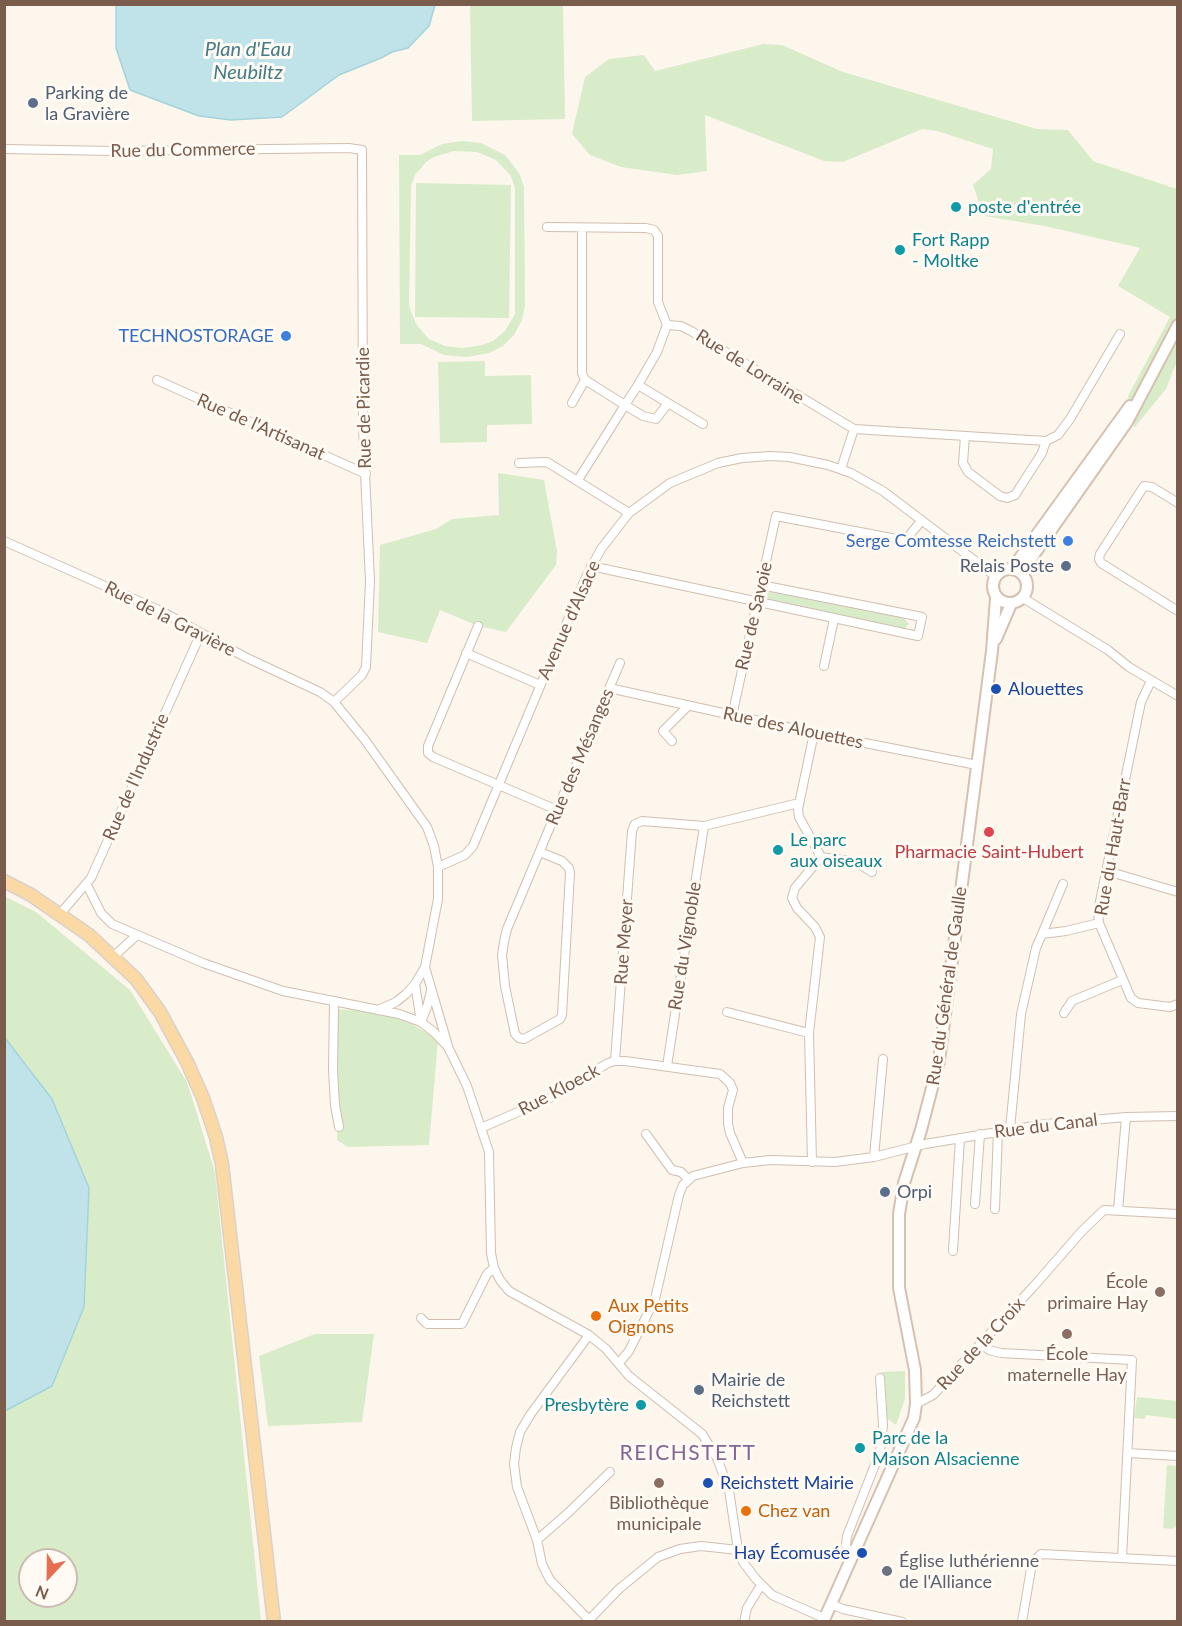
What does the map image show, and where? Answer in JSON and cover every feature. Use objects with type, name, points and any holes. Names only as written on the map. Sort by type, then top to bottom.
[{"type":"main road","points":[[1023,574],[1028,563],[1127,422],[1178,325]]},
{"type":"main road","points":[[1012,569],[1142,391]]},
{"type":"main road","points":[[1012,569],[1023,574],[1027,584],[1023,598],[1011,604],[996,598],[992,587],[995,576],[1003,570],[1012,569]]},
{"type":"main road","name":"Rue du Général de Gaulle","points":[[823,1620],[920,1403],[899,1288],[897,1251],[899,1214],[902,1191],[939,1061],[992,651],[996,598]]},
{"type":"main road","name":"Rue du Général de Gaulle","points":[[992,651],[1011,604]]},
{"type":"main road","points":[[4,881],[60,914],[90,935],[136,979],[160,1012],[187,1062],[202,1098],[216,1137],[222,1164],[274,1622]]},
{"type":"street","name":"Rue du Commerce","points":[[4,149],[114,151],[349,148],[362,150]]},
{"type":"street","name":"Rue de Picardie","points":[[334,702],[355,682],[366,667],[370,581],[363,429],[362,150]]},
{"type":"street","points":[[547,227],[646,228],[657,233],[658,302],[666,326],[657,352],[578,480]]},
{"type":"street","points":[[582,228],[582,368],[585,380],[643,416],[652,419],[659,417],[668,403]]},
{"type":"street","name":"Rue de Lorraine","points":[[666,326],[681,326],[691,330],[854,429],[1046,441]]},
{"type":"street","points":[[965,436],[963,463],[968,472],[1000,496],[1007,498],[1015,495],[1042,453],[1046,441],[1058,435],[1070,419],[1120,334]]},
{"type":"street","name":"Rue de l'Artisanat","points":[[157,380],[366,474]]},
{"type":"street","points":[[572,402],[585,380]]},
{"type":"street","points":[[638,385],[703,424]]},
{"type":"street","points":[[841,469],[854,429]]},
{"type":"street","name":"Avenue d'Alsace","points":[[438,867],[459,859],[471,849],[591,566],[601,549],[629,513],[670,483],[695,471],[734,460],[770,456],[808,460],[841,469],[883,490],[995,576]]},
{"type":"street","points":[[519,463],[547,462],[629,513]]},
{"type":"street","points":[[1178,503],[1152,487],[1144,486],[1099,559],[1101,563],[1178,612]]},
{"type":"street","name":"Rue de Savoie","points":[[732,716],[776,516],[902,540],[908,537],[922,520]]},
{"type":"street","name":"Rue de la Gravière","points":[[4,541],[161,611],[245,657],[320,692],[334,702],[365,740],[427,827],[438,867]]},
{"type":"street","points":[[591,566],[918,636],[922,617],[761,585]]},
{"type":"street","points":[[1023,598],[1178,696]]},
{"type":"street","points":[[824,666],[834,619]]},
{"type":"street","points":[[478,626],[428,746],[428,753],[557,810]]},
{"type":"street","name":"Rue de l'Industrie","points":[[60,914],[87,885],[201,633]]},
{"type":"street","points":[[466,653],[540,685]]},
{"type":"street","name":"Rue des Mésanges","points":[[540,852],[562,861],[569,868],[570,873],[562,1015],[560,1019],[524,1039],[515,1034],[505,986],[502,955],[507,929],[620,663]]},
{"type":"street","name":"Rue du Haut-Barr","points":[[1151,681],[1141,702],[1098,911],[1099,923],[1131,998],[1138,1003],[1170,1007],[1178,1004]]},
{"type":"street","name":"Rue des Alouettes","points":[[609,688],[732,716],[977,765]]},
{"type":"street","points":[[672,741],[663,730],[688,706]]},
{"type":"street","points":[[814,733],[799,802],[800,818],[821,857]]},
{"type":"street","points":[[704,826],[799,802]]},
{"type":"street","name":"Rue Meyer","points":[[615,1060],[632,831],[635,824],[642,821],[704,826]]},
{"type":"street","name":"Rue du Vignoble","points":[[667,1066],[704,826]]},
{"type":"street","points":[[821,857],[856,862],[872,872]]},
{"type":"street","points":[[812,1162],[809,1033],[820,937],[792,898],[795,888],[821,857]]},
{"type":"street","points":[[378,1010],[396,1002],[415,984],[425,967],[438,899],[438,867]]},
{"type":"street","points":[[1107,871],[1178,892]]},
{"type":"street","points":[[1010,1129],[1021,1014],[1036,948],[1063,884]]},
{"type":"street","points":[[87,885],[101,913],[112,924],[203,963],[283,991],[378,1010],[421,1022],[448,1047]]},
{"type":"street","points":[[1042,934],[1099,923]]},
{"type":"street","points":[[114,956],[137,935]]},
{"type":"street","points":[[425,967],[448,1047],[467,1086],[490,1161],[491,1253],[494,1268],[509,1291],[589,1335],[606,1349],[629,1376],[697,1429],[717,1458],[729,1490],[738,1550],[743,1562],[772,1595],[823,1620]]},
{"type":"street","points":[[1064,1013],[1072,1001],[1122,980]]},
{"type":"street","points":[[415,984],[421,1022]]},
{"type":"street","points":[[421,1022],[431,991]]},
{"type":"street","points":[[334,1003],[333,1070],[339,1126]]},
{"type":"street","points":[[727,1012],[809,1033]]},
{"type":"street","points":[[874,1157],[883,1059]]},
{"type":"street","name":"Rue Kloeck","points":[[481,1128],[548,1099],[615,1060],[667,1066],[720,1074],[730,1083],[733,1090],[728,1124],[743,1164]]},
{"type":"street","name":"Rue du Canal","points":[[688,1179],[743,1164],[770,1160],[835,1162],[874,1157],[916,1146],[1046,1124],[1126,1117],[1178,1116]]},
{"type":"street","points":[[1126,1117],[1118,1210],[1178,1214]]},
{"type":"street","points":[[995,1209],[998,1131]]},
{"type":"street","points":[[619,1363],[629,1351],[655,1299],[680,1195],[688,1179],[681,1172],[672,1170],[646,1134]]},
{"type":"street","points":[[975,1204],[980,1134]]},
{"type":"street","points":[[952,1251],[960,1138]]},
{"type":"street","name":"Rue de la Croix","points":[[920,1403],[933,1395],[982,1344],[1082,1231],[1104,1210],[1118,1210]]},
{"type":"street","points":[[421,1318],[427,1324],[462,1324],[487,1274],[494,1268]]},
{"type":"street","points":[[589,1335],[530,1415],[520,1432],[516,1448],[514,1464],[517,1487],[537,1540],[542,1564],[550,1580],[588,1621],[619,1589],[658,1557],[680,1549],[701,1546],[738,1550]]},
{"type":"street","points":[[982,1344],[989,1350],[1001,1353],[1132,1360],[1122,1558]]},
{"type":"street","points":[[851,1559],[846,1545],[847,1536],[880,1452],[882,1425],[880,1378]]},
{"type":"street","points":[[1128,1453],[1178,1456]]},
{"type":"street","points":[[537,1540],[610,1472]]},
{"type":"street","points":[[1022,1622],[1032,1563],[1041,1554],[1178,1561]]},
{"type":"street","points":[[744,1622],[747,1608],[761,1585]]},
{"type":"street","points":[[831,1604],[843,1610],[902,1622]]},
{"type":"green space","points":[[470,5],[563,5],[565,119],[472,121]]},
{"type":"green space","points":[[763,44],[782,45],[843,72],[1037,129],[1068,130],[1093,161],[1177,189],[1177,361],[1166,389],[1134,428],[1128,396],[1170,317],[1118,286],[1140,248],[1045,226],[984,216],[973,185],[991,169],[993,149],[937,131],[922,129],[843,162],[824,161],[705,115],[707,171],[677,175],[621,167],[590,155],[572,134],[585,77],[609,59],[644,55],[655,71]]},
{"type":"green space","points":[[462,141],[481,143],[505,155],[519,173],[524,187],[525,305],[522,320],[514,335],[503,346],[489,353],[467,357],[444,355],[421,344],[400,344],[399,155],[420,155],[442,144]],"holes":[[[454,151],[477,152],[496,160],[511,176],[515,188],[515,314],[505,331],[493,341],[462,348],[445,346],[429,339],[416,324],[409,306],[411,186],[415,175],[426,162],[434,157]]]},
{"type":"green space","points":[[416,183],[511,185],[509,318],[415,317]]},
{"type":"green space","points":[[485,361],[485,376],[531,375],[532,424],[487,425],[487,442],[440,443],[438,362]]},
{"type":"green space","points":[[498,473],[544,480],[557,551],[556,565],[506,632],[478,626],[440,610],[427,643],[378,632],[380,545],[436,529],[452,519],[499,515]]},
{"type":"green space","points":[[767,589],[903,617],[909,624],[903,630],[765,601],[763,594]]},
{"type":"green space","points":[[4,896],[36,912],[130,990],[187,1082],[215,1172],[261,1621],[5,1621],[5,1411],[52,1386],[84,1307],[89,1188],[52,1099],[5,1038]]},
{"type":"green space","points":[[337,1009],[379,1012],[412,1024],[438,1040],[429,1145],[348,1147],[337,1140]]},
{"type":"green space","points":[[315,1334],[374,1334],[362,1422],[268,1426],[259,1356]]},
{"type":"green space","points":[[905,1371],[905,1399],[896,1425],[884,1416],[882,1372]]},
{"type":"green space","points":[[1137,1397],[1177,1401],[1177,1419],[1146,1415],[1145,1419],[1134,1418]]},
{"type":"green space","points":[[1167,1465],[1177,1466],[1177,1525],[1172,1529],[1163,1528]]},
{"type":"water","name":"Plan d'Eau Neubiltz","points":[[116,4],[435,5],[429,26],[408,48],[392,52],[339,75],[282,117],[231,120],[199,116],[130,90],[116,48]]},
{"type":"water","points":[[5,1038],[52,1099],[89,1188],[84,1307],[52,1386],[5,1411]]},
{"type":"place","name":"Parking de la Gravière","points":[[33,103]]},
{"type":"place","name":"poste d'entrée","points":[[956,207]]},
{"type":"place","name":"Fort Rapp - Moltke","points":[[900,250]]},
{"type":"place","name":"TECHNOSTORAGE","points":[[286,336]]},
{"type":"place","name":"Serge Comtesse Reichstett","points":[[1068,541]]},
{"type":"place","name":"Relais Poste","points":[[1066,566]]},
{"type":"place","name":"Alouettes","points":[[996,689]]},
{"type":"place","name":"Pharmacie Saint-Hubert","points":[[989,832]]},
{"type":"place","name":"Le parc aux oiseaux","points":[[778,850]]},
{"type":"place","name":"Orpi","points":[[885,1192]]},
{"type":"place","name":"École primaire Hay","points":[[1160,1292]]},
{"type":"place","name":"Aux Petits Oignons","points":[[596,1316]]},
{"type":"place","name":"École maternelle Hay","points":[[1067,1334]]},
{"type":"place","name":"Mairie de Reichstett","points":[[699,1390]]},
{"type":"place","name":"Presbytère","points":[[641,1405]]},
{"type":"place","name":"Parc de la Maison Alsacienne","points":[[860,1448]]},
{"type":"place","name":"Bibliothèque municipale","points":[[659,1483]]},
{"type":"place","name":"Reichstett Mairie","points":[[708,1483]]},
{"type":"place","name":"Chez van","points":[[746,1511]]},
{"type":"place","name":"Hay Écomusée","points":[[862,1553]]},
{"type":"place","name":"Église luthérienne de l'Alliance","points":[[887,1571]]},
{"type":"district","name":"REICHSTETT","points":[[688,1453]]}]
